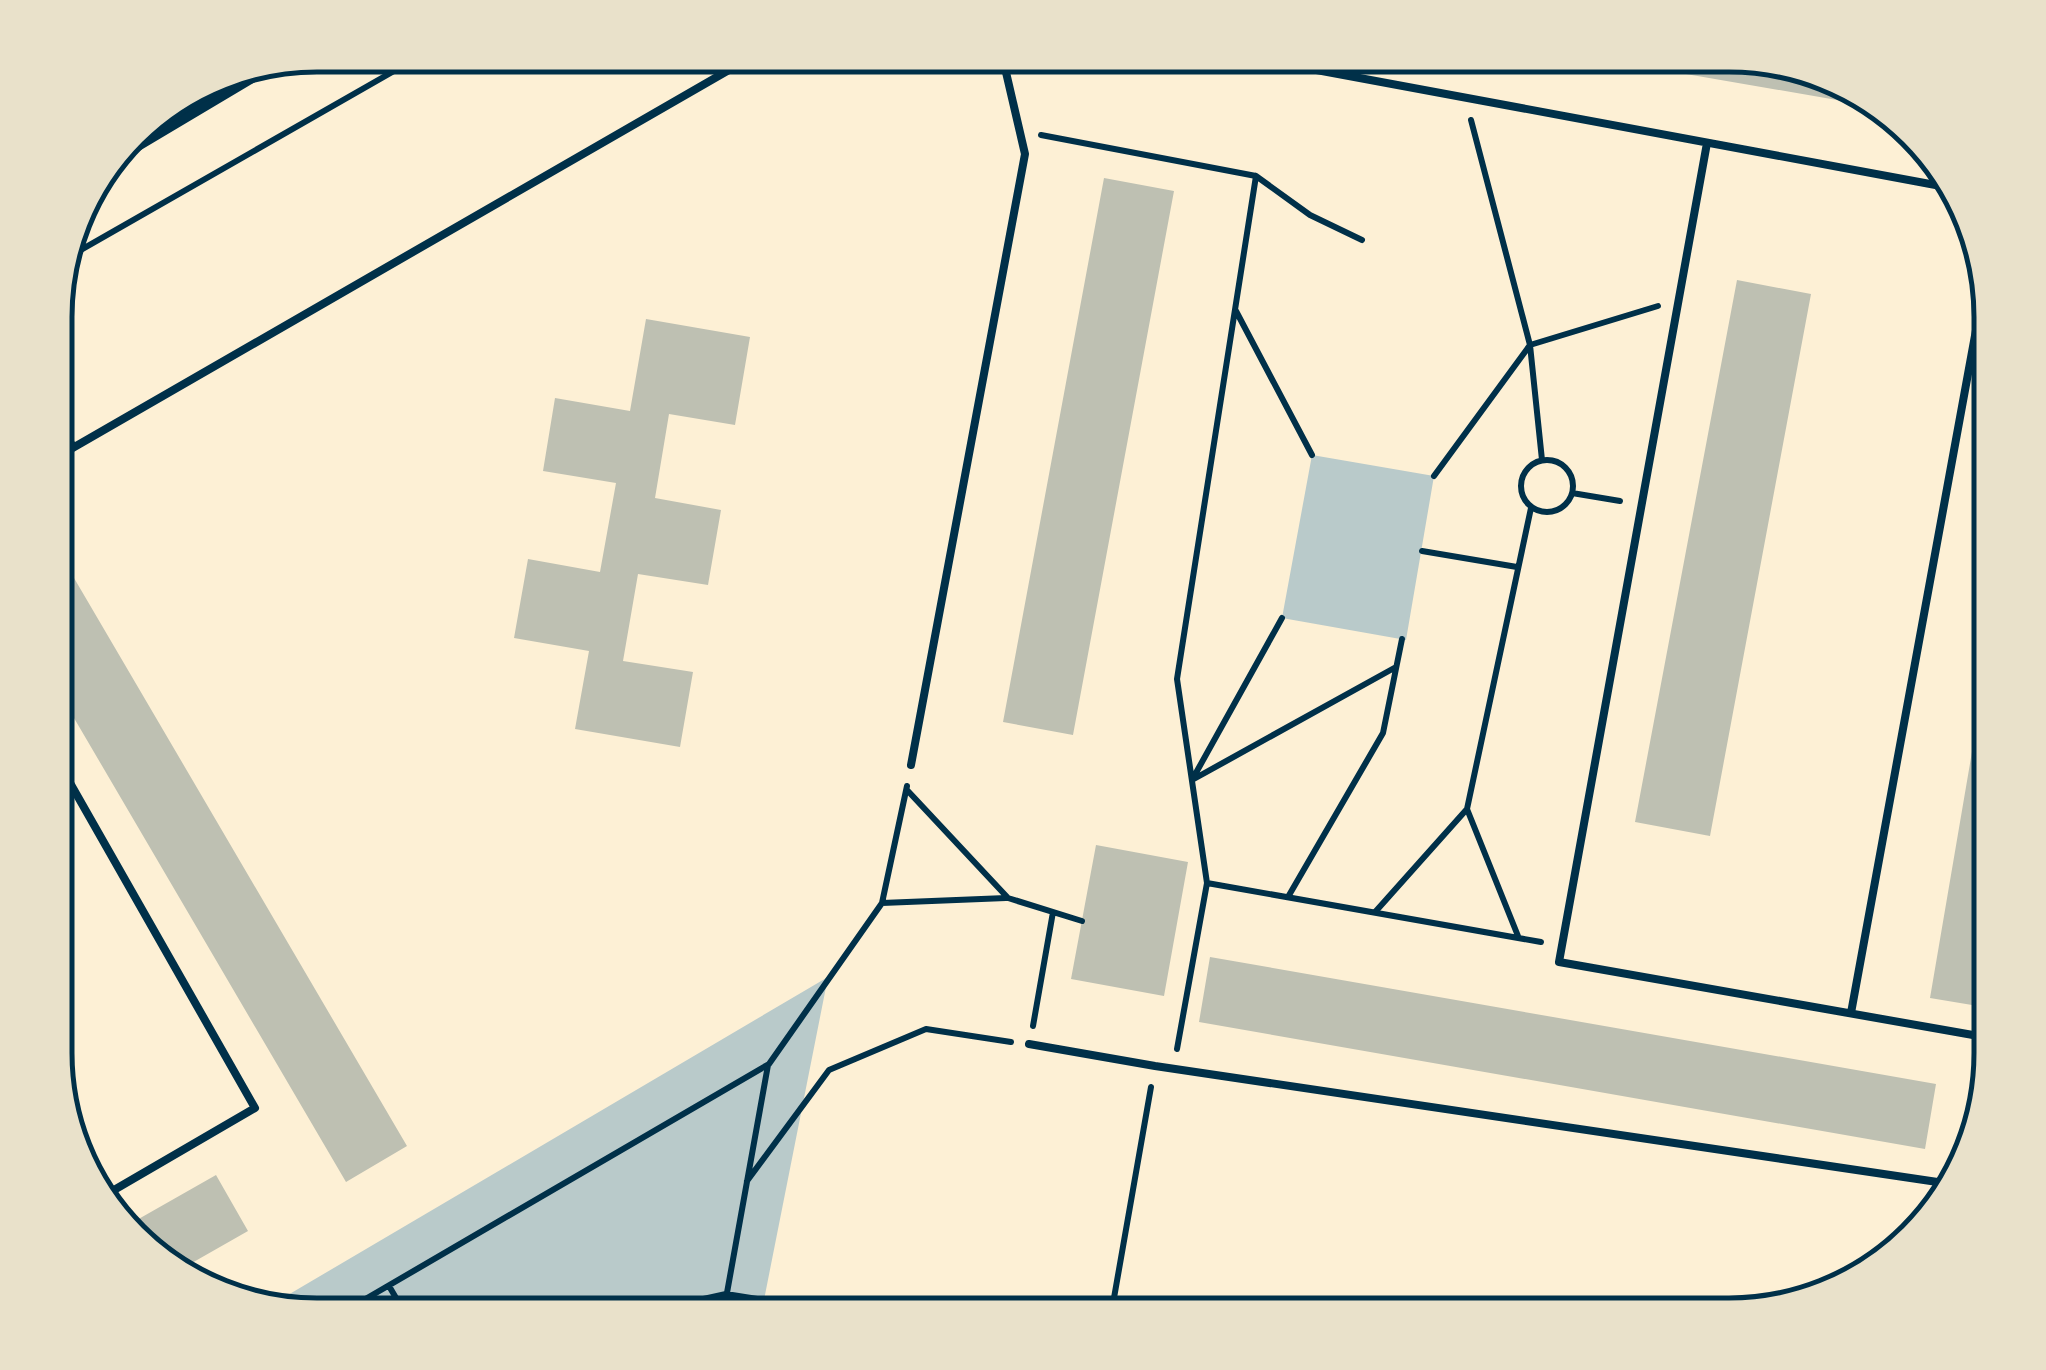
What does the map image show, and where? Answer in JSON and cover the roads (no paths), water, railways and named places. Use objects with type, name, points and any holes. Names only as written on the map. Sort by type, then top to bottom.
[{"type":"street","points":[[171,122],[215,95]]},
{"type":"lane","points":[[72,448],[725,72]]},
{"type":"lane","points":[[911,765],[1025,154],[1006,72]]},
{"type":"lane","points":[[1327,72],[1935,186]]},
{"type":"lane","points":[[1706,143],[1559,962],[1973,1035]]},
{"type":"lane","points":[[1851,1014],[1973,343]]},
{"type":"lane","points":[[72,786],[255,1108],[115,1190]]},
{"type":"lane","points":[[1030,1044],[1173,1069],[1936,1182]]}]
